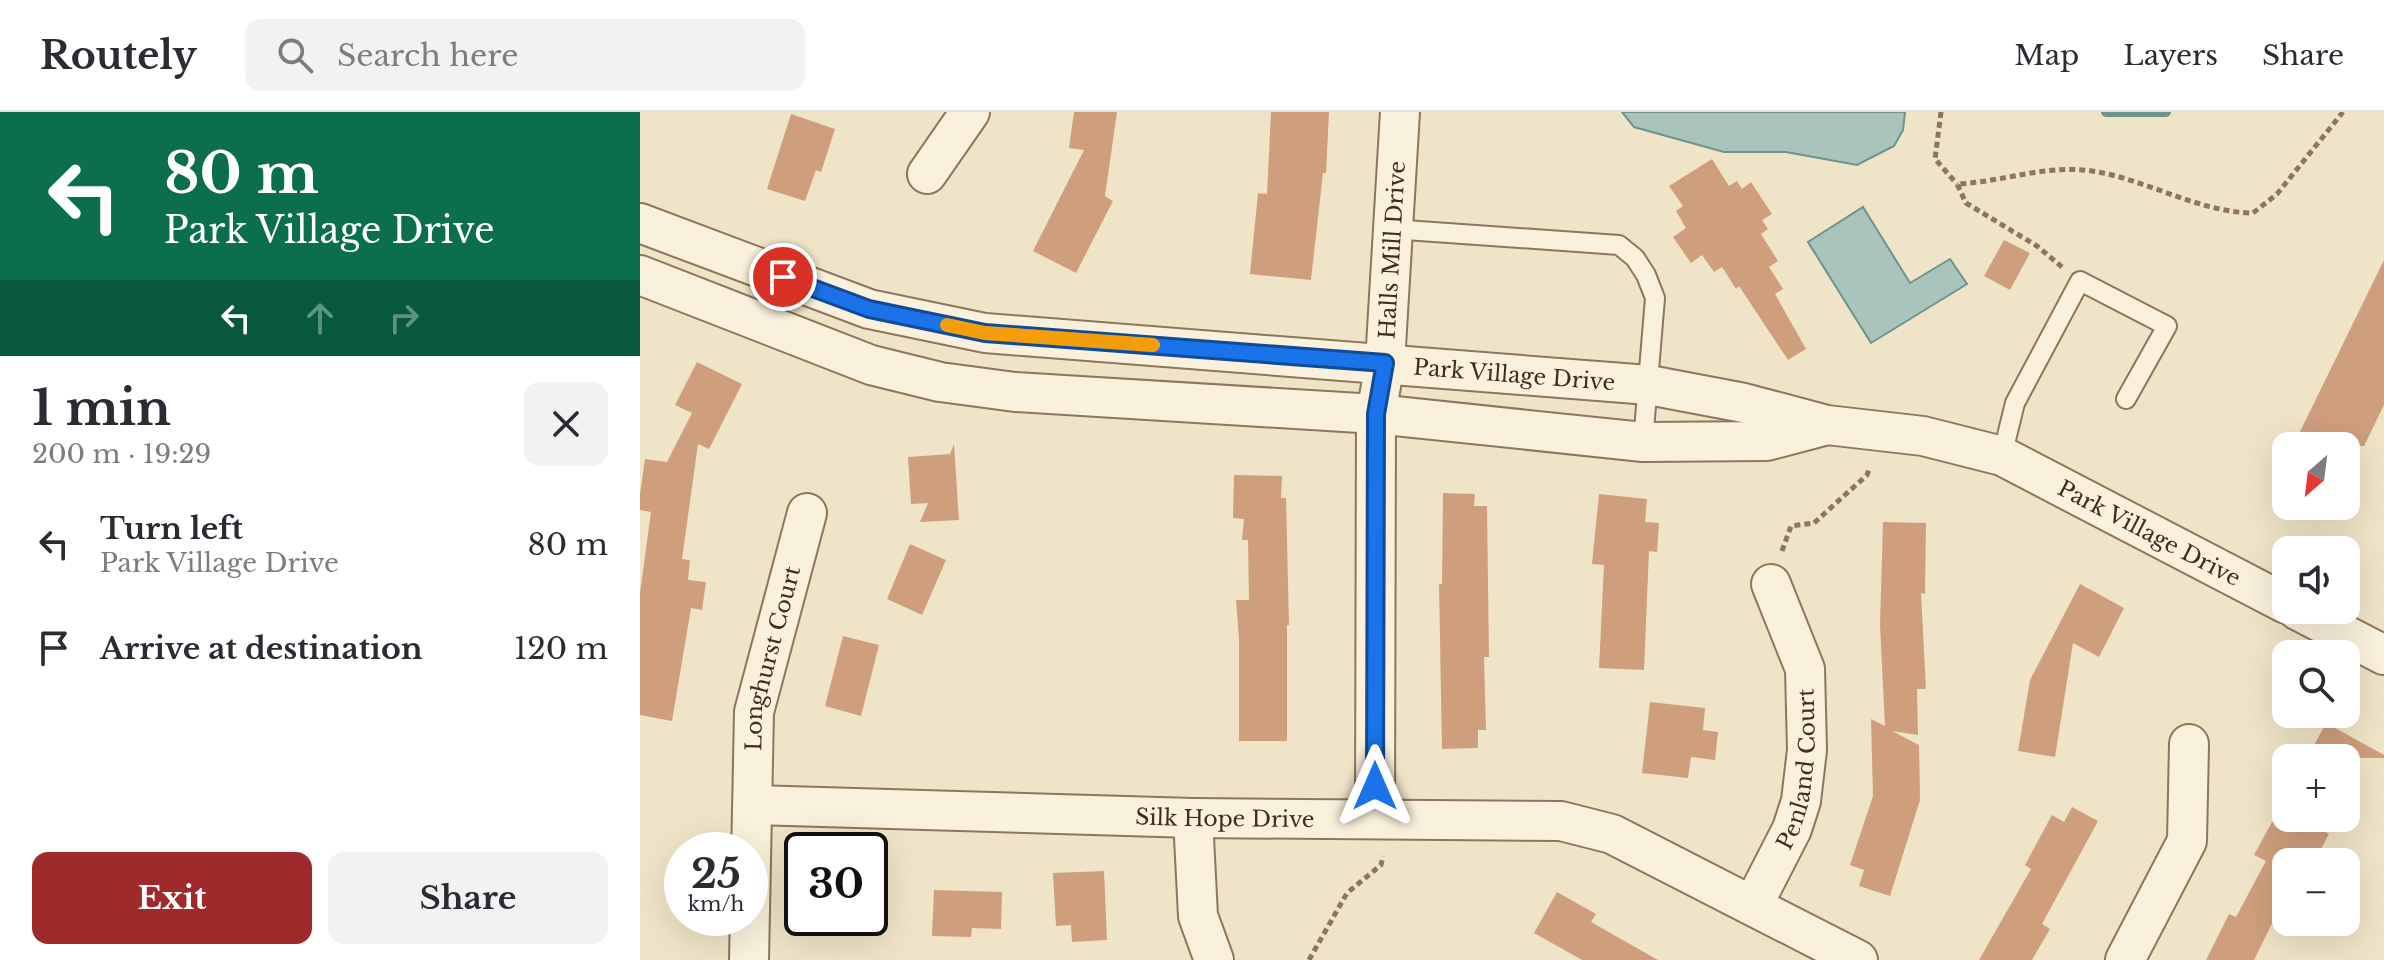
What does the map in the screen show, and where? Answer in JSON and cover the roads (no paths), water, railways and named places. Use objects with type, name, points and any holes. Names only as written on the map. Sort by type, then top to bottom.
[{"type":"street","points":[[927,174],[970,112]]},
{"type":"street","name":"Halls Mill Drive","points":[[1375,817],[1376,414],[1385,363],[1400,112]]},
{"type":"street","name":"Park Village Drive","points":[[640,223],[869,309],[985,333],[1649,385],[1744,403],[1827,425],[1923,436],[2002,456],[2272,597]]},
{"type":"street","name":"Park Village Drive","points":[[640,275],[871,365],[940,382],[1015,392],[1376,414],[1643,442],[1767,441],[1827,425]]},
{"type":"street","name":"Longhurst Court","points":[[749,960],[754,712],[807,513]]},
{"type":"street","name":"Penland Court","points":[[1753,905],[1792,829],[1801,801],[1807,750],[1805,669],[1771,584]]},
{"type":"street","points":[[2324,624],[2384,655]]},
{"type":"street","points":[[2125,960],[2187,841],[2189,744]]},
{"type":"street","name":"Silk Hope Drive","points":[[753,805],[1193,818],[1375,817],[1561,821],[1612,834],[1858,960]]},
{"type":"street","points":[[1193,818],[1198,916],[1214,960]]},
{"type":"lane","points":[[1391,229],[1619,245],[1635,258],[1655,298],[1643,442]]},
{"type":"lane","points":[[2002,456],[2015,403],[2080,281],[2167,326],[2126,399]]},
{"type":"water","points":[[1622,112],[1905,112],[1903,130],[1894,146],[1857,165],[1786,152],[1724,152],[1634,127]]},
{"type":"water","points":[[1863,207],[1910,283],[1950,259],[1967,284],[1871,343],[1808,242]]},
{"type":"waterway","points":[[2106,112],[2166,112]]}]
